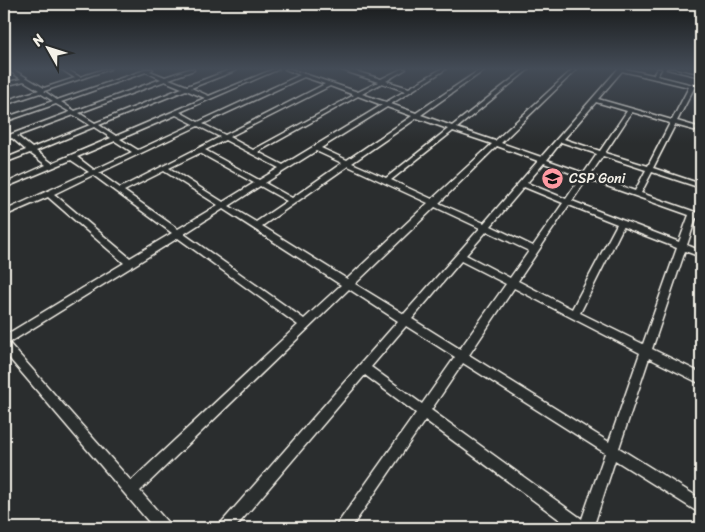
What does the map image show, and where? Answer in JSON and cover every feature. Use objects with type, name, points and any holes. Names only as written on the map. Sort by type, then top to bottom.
[{"type":"street","points":[[4,103],[31,94]]},
{"type":"street","points":[[47,94],[137,152]]},
{"type":"street","points":[[4,120],[77,94]]},
{"type":"street","points":[[4,139],[125,94]]},
{"type":"street","points":[[4,161],[171,94]]},
{"type":"street","points":[[199,94],[209,98]]},
{"type":"street","points":[[4,186],[219,94]]},
{"type":"street","points":[[4,214],[263,94]]},
{"type":"street","points":[[121,190],[311,94]]},
{"type":"street","points":[[254,152],[358,94],[697,215],[682,247],[586,528]]},
{"type":"street","points":[[4,341],[403,94]]},
{"type":"street","points":[[256,226],[448,94]]},
{"type":"street","points":[[386,181],[495,94]]},
{"type":"street","points":[[130,491],[549,94]]},
{"type":"street","points":[[226,528],[599,94]]},
{"type":"street","points":[[637,194],[688,94]]},
{"type":"street","points":[[594,100],[701,130]]},
{"type":"street","points":[[343,528],[631,110]]},
{"type":"street","points":[[175,112],[284,168]]},
{"type":"street","points":[[13,136],[51,166]]},
{"type":"street","points":[[560,140],[701,186]]},
{"type":"street","points":[[315,148],[535,250]]},
{"type":"street","points":[[200,150],[292,201]]},
{"type":"street","points":[[72,157],[95,171],[305,325]]},
{"type":"street","points":[[164,168],[701,507]]},
{"type":"street","points":[[522,184],[701,254]]},
{"type":"street","points":[[48,193],[130,263]]},
{"type":"street","points":[[574,314],[621,223]]},
{"type":"street","points":[[460,256],[701,380]]},
{"type":"street","points":[[4,345],[163,528]]},
{"type":"street","points":[[364,368],[582,528]]},
{"type":"place","name":"CSP Goni","points":[[553,178]]}]
